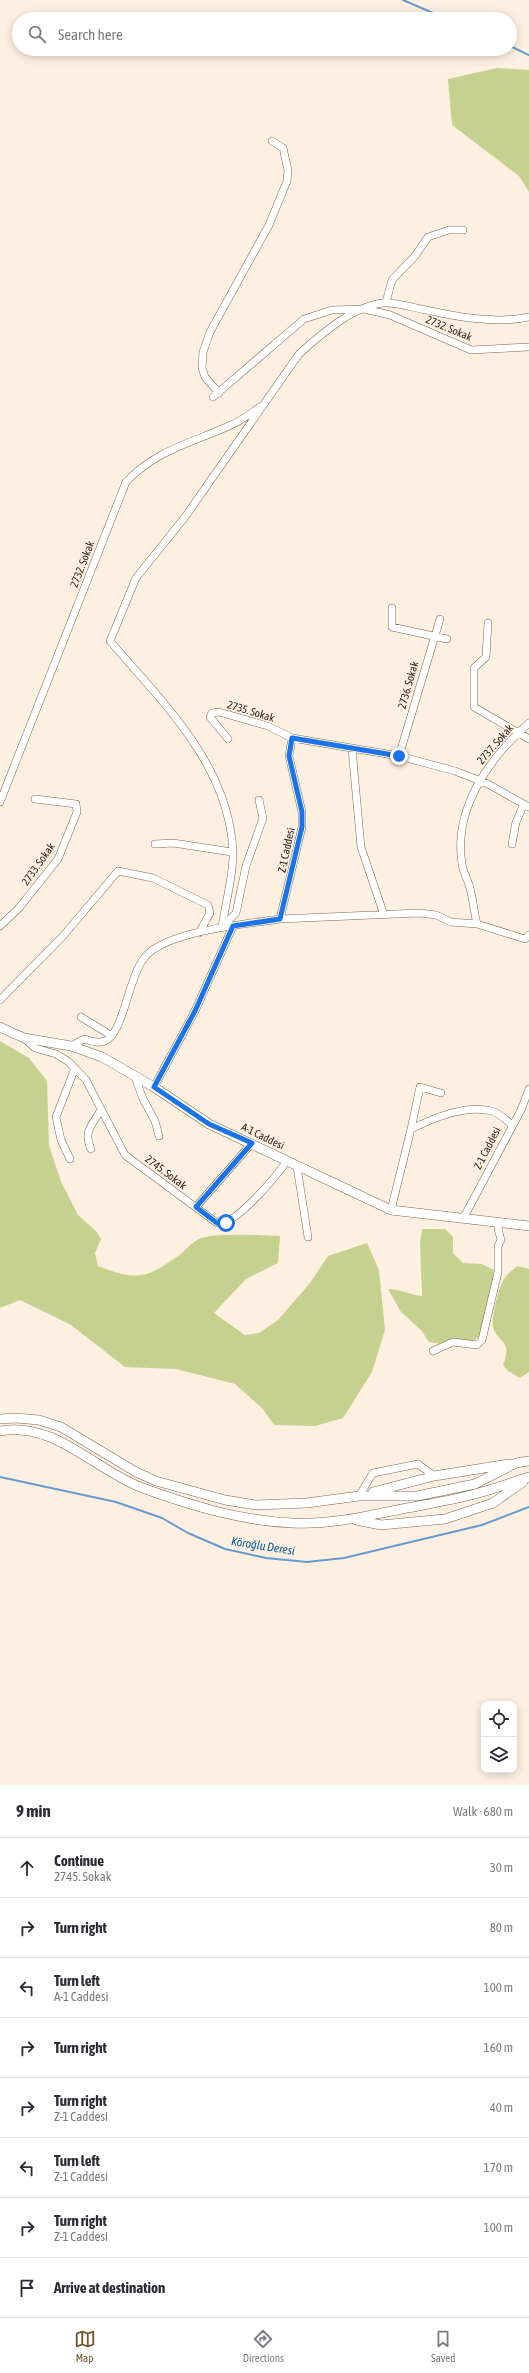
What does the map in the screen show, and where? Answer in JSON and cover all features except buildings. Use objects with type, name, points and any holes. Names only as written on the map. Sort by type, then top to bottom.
[{"type":"main road","name":"A-1 Caddesi","points":[[0,1027],[24,1038],[71,1046],[102,1057],[154,1087],[209,1124],[252,1143],[297,1167],[391,1210],[464,1217],[529,1226]]},
{"type":"main road","points":[[0,1419],[15,1418],[39,1420],[61,1427],[136,1472],[184,1490],[225,1500],[256,1505],[307,1503],[358,1496],[434,1476],[529,1461]]},
{"type":"main road","points":[[0,1431],[11,1429],[30,1431],[50,1438],[139,1486],[241,1518],[294,1523],[353,1519],[472,1495],[529,1477]]},
{"type":"main road","points":[[358,1496],[417,1496],[442,1491],[475,1484],[516,1463]]},
{"type":"main road","points":[[353,1519],[381,1525],[445,1519],[493,1503],[529,1477]]},
{"type":"street","name":"2732. Sokak","points":[[272,141],[283,148],[288,170],[288,181],[269,225],[210,332],[203,352],[202,368],[205,377],[216,395],[304,319],[332,310],[364,309],[390,315],[471,350],[529,347]]},
{"type":"street","points":[[386,302],[392,280],[415,256],[428,237],[449,230],[463,230]]},
{"type":"street","name":"2732. Sokak","points":[[232,852],[230,823],[220,789],[186,729],[110,641],[136,578],[185,517],[300,354],[320,335],[364,309],[386,302],[432,311],[497,320],[529,317]]},
{"type":"street","name":"2732. Sokak","points":[[0,802],[126,482],[136,471],[160,453],[233,424],[264,405]]},
{"type":"street","points":[[392,608],[392,628],[447,639]]},
{"type":"street","name":"2736. Sokak","points":[[399,756],[440,619]]},
{"type":"street","points":[[488,623],[486,658],[474,668],[474,707],[529,739]]},
{"type":"street","name":"2735. Sokak","points":[[228,739],[210,717],[212,713],[219,712],[268,726],[292,738]]},
{"type":"street","name":"2737. Sokak","points":[[477,924],[470,889],[462,865],[462,834],[468,805],[479,780],[518,733],[529,724]]},
{"type":"street","points":[[292,738],[399,756],[455,771],[479,780],[527,806],[516,822],[512,844]]},
{"type":"street","name":"Z-1 Caddesi","points":[[280,919],[302,827],[302,812],[289,756],[292,738]]},
{"type":"street","points":[[352,749],[361,848],[384,915]]},
{"type":"street","name":"2733. Sokak","points":[[0,926],[19,908],[62,852],[75,818],[76,804],[35,799]]},
{"type":"street","points":[[222,927],[236,913],[248,860],[263,818],[259,800]]},
{"type":"street","points":[[155,844],[173,843],[232,852],[222,927]]},
{"type":"street","points":[[0,1000],[63,936],[118,871],[153,878],[208,905],[211,909],[208,921],[199,933]]},
{"type":"street","points":[[71,1046],[84,1039],[93,1042],[104,1042],[112,1036],[120,1023],[132,980],[145,957],[168,942],[222,927],[280,919],[419,913],[436,915],[451,922],[477,924],[525,939],[529,934]]},
{"type":"street","points":[[154,1087],[195,1011],[233,926]]},
{"type":"street","points":[[81,1016],[112,1036]]},
{"type":"street","name":"2745. Sokak","points":[[24,1038],[35,1048],[56,1054],[70,1062],[86,1080],[125,1155],[217,1223],[226,1223],[255,1198],[287,1161]]},
{"type":"street","points":[[70,1159],[61,1140],[56,1117],[75,1068]]},
{"type":"street","points":[[135,1077],[143,1099],[155,1121],[159,1136]]},
{"type":"street","points":[[391,1210],[420,1087],[441,1093]]},
{"type":"street","name":"Z-1 Caddesi","points":[[464,1217],[529,1089]]},
{"type":"street","points":[[91,1149],[87,1140],[88,1133],[101,1110]]},
{"type":"street","points":[[411,1129],[430,1120],[454,1113],[475,1110],[492,1111],[512,1125]]},
{"type":"street","points":[[196,1207],[252,1143]]},
{"type":"street","points":[[297,1167],[308,1236]]},
{"type":"street","points":[[432,1351],[454,1342],[477,1345],[482,1340],[498,1272],[498,1246],[501,1240],[498,1229],[499,1222]]},
{"type":"street","points":[[358,1496],[373,1473],[418,1464],[434,1476]]},
{"type":"green space","points":[[497,68],[529,70],[529,192],[519,176],[452,125],[448,79]]},
{"type":"green space","points":[[0,1041],[29,1058],[47,1081],[49,1146],[62,1184],[78,1215],[96,1231],[101,1239],[95,1253],[98,1266],[123,1274],[133,1276],[142,1275],[160,1268],[182,1253],[193,1243],[208,1236],[280,1236],[278,1263],[246,1279],[214,1313],[245,1335],[259,1333],[278,1320],[310,1283],[328,1256],[367,1243],[379,1270],[385,1330],[372,1372],[343,1418],[315,1426],[274,1425],[262,1408],[235,1384],[176,1369],[125,1367],[71,1325],[20,1300],[0,1308]]},
{"type":"green space","points":[[422,1229],[445,1229],[453,1237],[453,1253],[463,1263],[482,1264],[494,1270],[481,1335],[472,1342],[442,1344],[429,1342],[421,1330],[401,1312],[388,1289],[422,1296],[420,1243]]},
{"type":"green space","points":[[517,1266],[529,1269],[529,1372],[520,1378],[508,1371],[503,1365],[506,1357],[506,1346],[493,1327],[493,1317],[500,1288],[507,1275]]},
{"type":"waterway","points":[[403,0],[431,12]]},
{"type":"waterway","points":[[517,49],[529,55]]},
{"type":"waterway","name":"Köroğlu Deresi","points":[[0,1477],[116,1502],[162,1518],[188,1533],[225,1549],[266,1558],[307,1562],[344,1558],[482,1525],[529,1507]]},
{"type":"route","points":[[226,1223],[217,1223],[196,1207],[252,1143],[209,1124],[154,1087],[195,1011],[233,926],[280,919],[282,908],[288,893],[302,827],[302,812],[289,756],[292,738],[399,756]]}]
